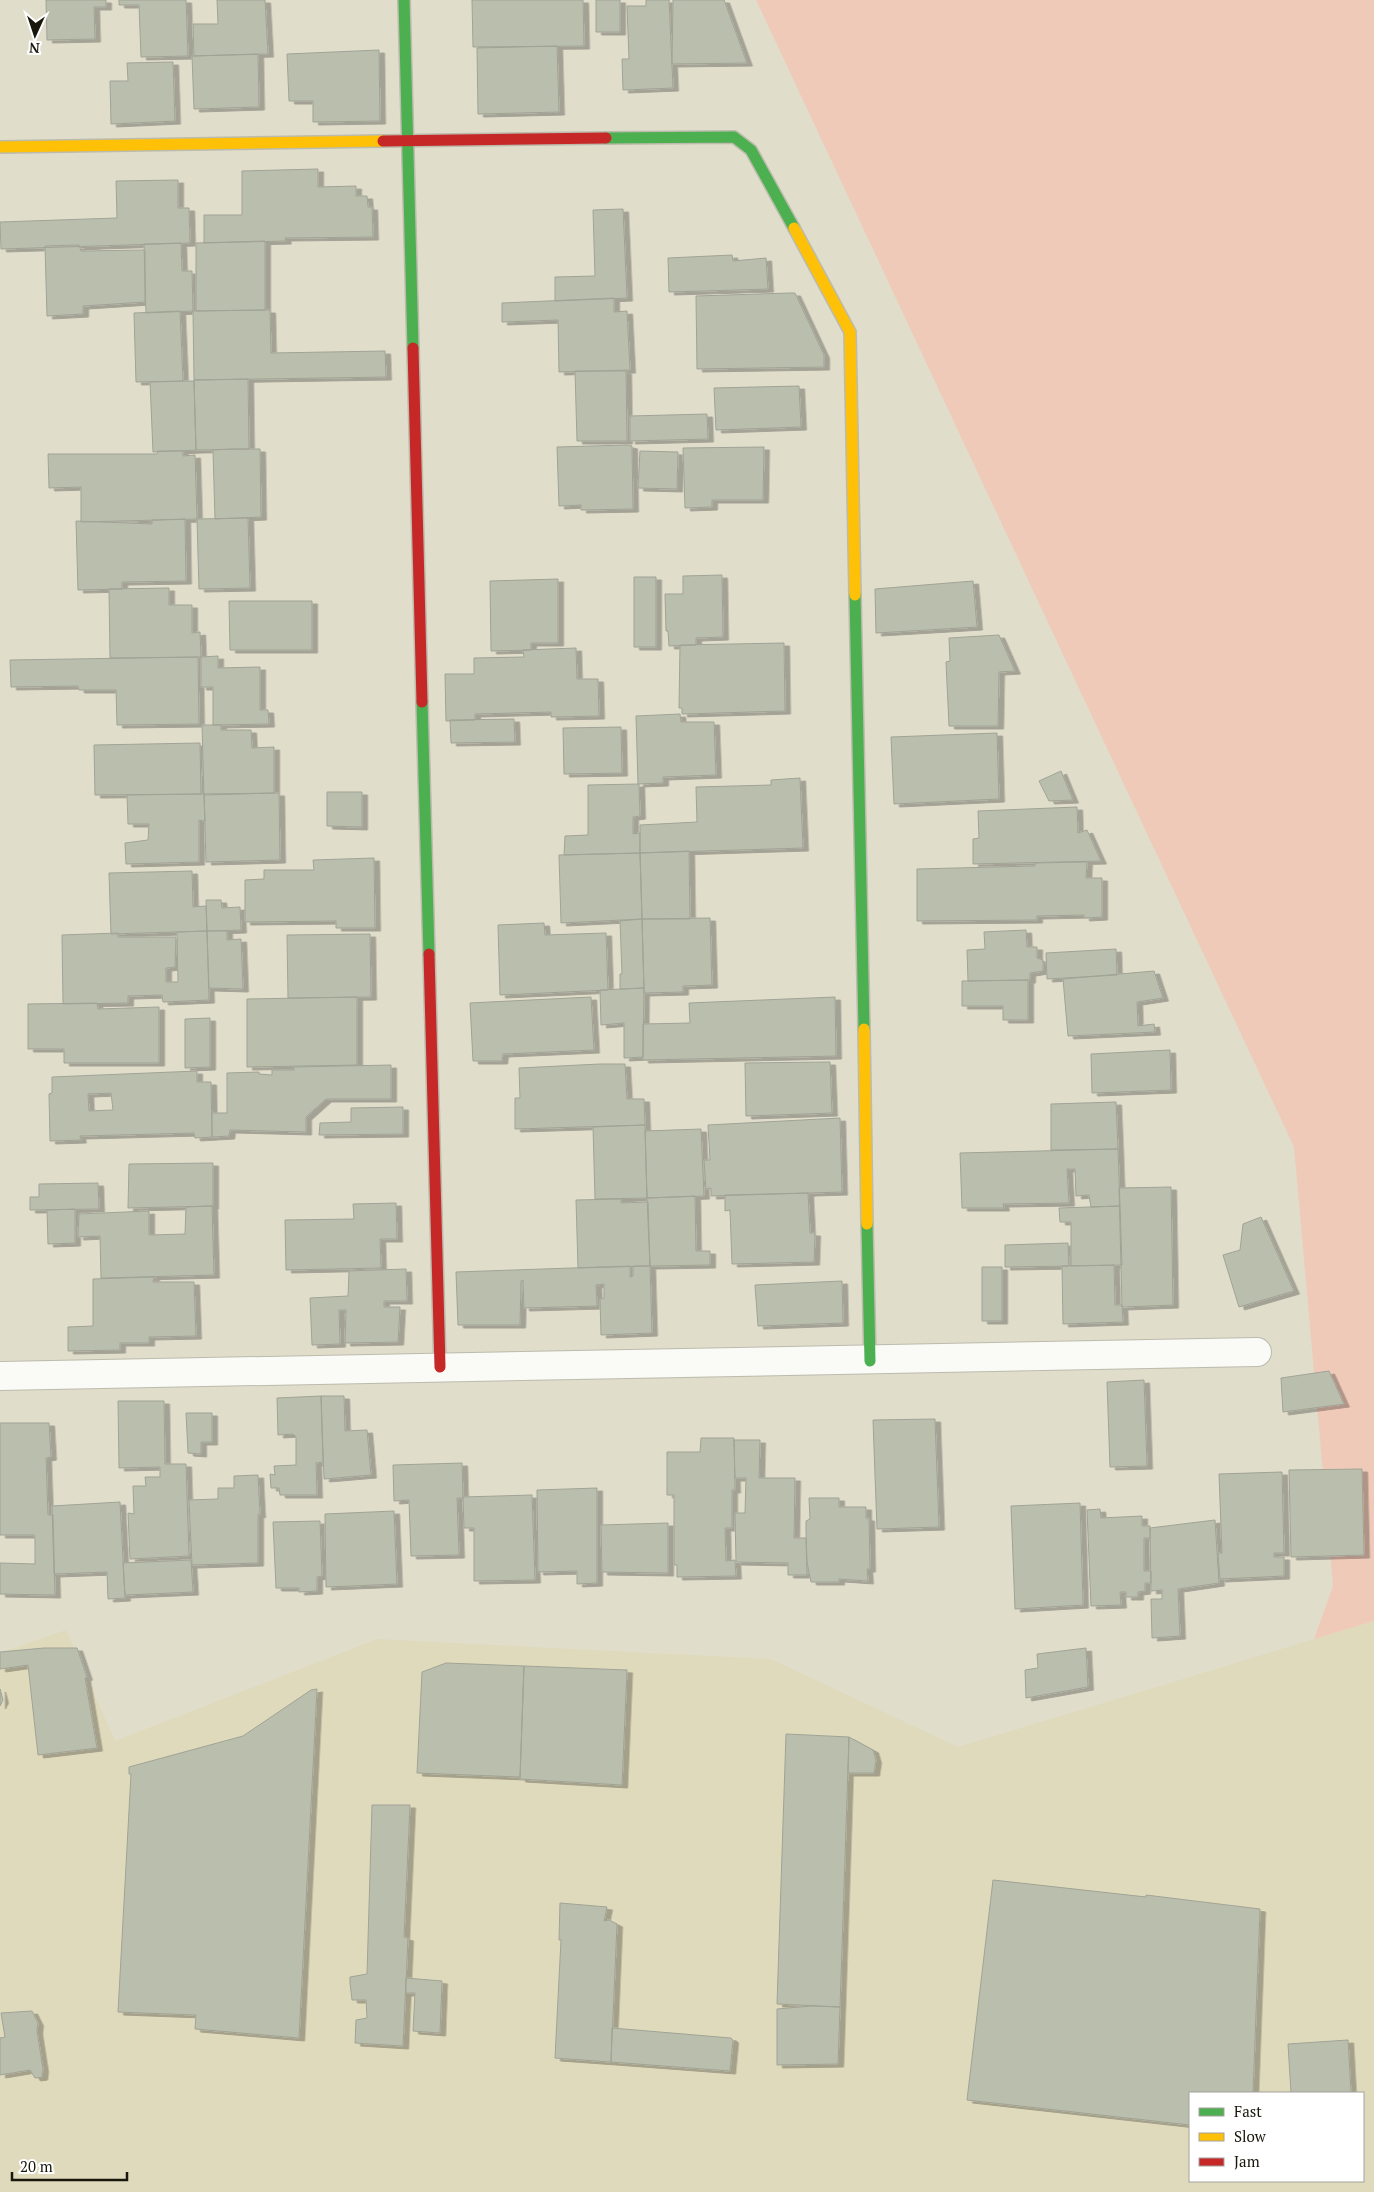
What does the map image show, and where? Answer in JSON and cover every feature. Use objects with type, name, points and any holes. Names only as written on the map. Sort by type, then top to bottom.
[{"type":"street","points":[[404,0],[406,139],[440,1367]]},
{"type":"street","points":[[0,147],[406,139],[710,136],[734,137],[752,150],[850,332],[870,1361]]},
{"type":"street","points":[[0,1376],[870,1361],[1257,1352]]},
{"type":"shaded area","points":[[756,0],[1374,0],[1374,1621],[1314,1639],[1333,1586],[1294,1147]]},
{"type":"shaded area","points":[[1374,1621],[1374,2192],[0,2192],[0,1653],[66,1630],[115,1741],[377,1639],[771,1659],[958,1747]]},
{"type":"building","points":[[46,0],[106,0],[106,7],[94,7],[95,39],[47,40]]},
{"type":"building","points":[[119,0],[186,0],[188,56],[141,57],[139,5],[119,5]]},
{"type":"building","points":[[217,0],[265,0],[268,54],[194,56],[193,24],[218,24]]},
{"type":"building","points":[[472,0],[583,0],[584,46],[473,47]]},
{"type":"building","points":[[596,0],[620,0],[620,32],[596,32]]},
{"type":"building","points":[[646,0],[669,0],[673,88],[623,90],[622,59],[629,59],[627,6],[646,6]]},
{"type":"building","points":[[673,0],[724,0],[747,63],[672,64]]},
{"type":"building","points":[[557,46],[559,112],[478,114],[477,48]]},
{"type":"building","points":[[379,50],[380,121],[313,122],[313,101],[289,101],[287,54]]},
{"type":"building","points":[[258,54],[259,107],[194,109],[192,56]]},
{"type":"building","points":[[173,62],[175,121],[111,124],[110,81],[128,81],[127,63]]},
{"type":"building","points":[[318,169],[318,187],[356,186],[356,196],[367,196],[368,207],[372,207],[373,237],[285,238],[286,241],[204,243],[204,215],[242,215],[242,171]]},
{"type":"building","points":[[178,180],[178,208],[189,208],[190,243],[1,249],[0,222],[117,218],[116,181]]},
{"type":"building","points":[[623,209],[627,298],[555,301],[555,277],[595,276],[593,210]]},
{"type":"building","points":[[265,241],[265,310],[196,311],[196,243]]},
{"type":"building","points":[[181,243],[182,271],[192,271],[193,311],[146,313],[144,244]]},
{"type":"building","points":[[79,245],[81,251],[145,250],[145,302],[83,306],[83,314],[47,316],[45,246]]},
{"type":"building","points":[[732,255],[733,261],[766,258],[768,289],[669,292],[668,258]]},
{"type":"building","points":[[795,293],[824,355],[824,367],[697,369],[696,296]]},
{"type":"building","points":[[614,298],[614,312],[627,311],[630,370],[559,372],[558,320],[502,322],[502,303]]},
{"type":"building","points":[[270,310],[271,353],[385,351],[386,377],[194,380],[193,311]]},
{"type":"building","points":[[180,311],[183,381],[136,382],[134,313]]},
{"type":"building","points":[[575,371],[626,371],[627,441],[577,441]]},
{"type":"building","points":[[248,379],[249,449],[196,450],[194,380]]},
{"type":"building","points":[[194,381],[196,450],[153,452],[150,382]]},
{"type":"building","points":[[799,386],[801,427],[716,430],[714,388]]},
{"type":"building","points":[[707,414],[708,439],[630,441],[630,416]]},
{"type":"building","points":[[632,446],[633,509],[581,510],[581,505],[559,506],[557,447]]},
{"type":"building","points":[[764,447],[763,500],[712,500],[712,507],[685,508],[683,448]]},
{"type":"building","points":[[260,449],[261,517],[215,519],[213,450]]},
{"type":"building","points":[[158,451],[183,451],[183,456],[195,455],[197,519],[81,522],[81,487],[49,488],[48,454],[157,454]]},
{"type":"building","points":[[640,451],[678,452],[677,489],[638,488]]},
{"type":"building","points":[[248,518],[250,588],[199,589],[197,519]]},
{"type":"building","points":[[185,519],[186,581],[122,582],[122,589],[78,590],[76,521],[152,524],[152,520]]},
{"type":"building","points":[[722,575],[723,637],[696,638],[696,645],[669,646],[668,631],[666,631],[665,594],[683,594],[683,576]]},
{"type":"building","points":[[634,577],[656,577],[656,647],[634,647]]},
{"type":"building","points":[[558,579],[558,643],[531,643],[531,650],[491,651],[490,581]]},
{"type":"building","points":[[973,581],[977,627],[876,633],[875,589]]},
{"type":"building","points":[[169,588],[169,605],[192,605],[192,633],[200,632],[201,657],[110,658],[109,589]]},
{"type":"building","points":[[229,601],[312,601],[312,650],[230,650]]},
{"type":"building","points":[[999,635],[1015,671],[999,672],[998,726],[949,726],[946,662],[950,661],[949,638]]},
{"type":"building","points":[[784,643],[785,711],[682,714],[682,708],[679,708],[680,645]]},
{"type":"building","points":[[576,648],[577,679],[598,679],[599,716],[551,717],[551,712],[475,714],[475,720],[446,721],[445,674],[474,674],[474,658],[524,657],[523,650]]},
{"type":"building","points":[[218,656],[218,668],[260,667],[260,710],[268,710],[269,724],[213,725],[213,687],[201,687],[201,657]]},
{"type":"building","points":[[198,657],[199,724],[117,725],[116,690],[79,690],[78,686],[11,687],[10,660]]},
{"type":"building","points":[[680,714],[681,722],[714,722],[716,775],[663,777],[663,783],[638,784],[636,716]]},
{"type":"building","points":[[514,719],[515,742],[451,743],[450,720]]},
{"type":"building","points":[[202,725],[221,725],[221,730],[251,730],[252,748],[274,747],[274,793],[204,795]]},
{"type":"building","points":[[621,727],[622,773],[564,774],[563,728]]},
{"type":"building","points":[[997,733],[999,799],[894,804],[891,737]]},
{"type":"building","points":[[200,743],[201,794],[95,795],[94,745]]},
{"type":"building","points":[[1061,771],[1073,800],[1049,801],[1039,781]]},
{"type":"building","points":[[800,778],[803,848],[640,853],[640,825],[697,822],[696,787],[771,785],[771,780]]},
{"type":"building","points":[[639,784],[640,816],[633,817],[633,834],[640,833],[640,853],[564,855],[565,836],[588,835],[588,785]]},
{"type":"building","points":[[327,792],[362,792],[362,827],[327,826]]},
{"type":"building","points":[[279,793],[280,860],[206,862],[204,794]]},
{"type":"building","points":[[204,794],[205,821],[199,820],[199,862],[126,864],[125,843],[148,840],[149,824],[128,824],[127,795]]},
{"type":"building","points":[[1077,807],[1078,833],[1087,830],[1101,861],[973,864],[973,839],[979,838],[978,811]]},
{"type":"building","points":[[689,851],[690,919],[642,919],[640,853]]},
{"type":"building","points":[[640,853],[642,919],[561,923],[559,855]]},
{"type":"building","points":[[374,858],[375,928],[336,928],[336,921],[245,922],[245,880],[264,879],[264,870],[314,870],[313,860]]},
{"type":"building","points":[[1087,862],[1086,878],[1102,878],[1102,917],[1084,918],[1084,915],[1037,916],[1037,920],[917,921],[917,869],[1035,866],[1035,863]]},
{"type":"building","points":[[192,871],[193,907],[206,906],[207,931],[111,934],[109,873]]},
{"type":"building","points":[[206,900],[221,900],[222,908],[240,907],[241,930],[207,931]]},
{"type":"building","points":[[710,918],[712,985],[683,986],[683,992],[644,993],[642,919]]},
{"type":"building","points":[[642,919],[644,988],[620,989],[620,974],[622,974],[620,921]]},
{"type":"building","points":[[544,923],[545,935],[606,933],[608,990],[500,995],[498,925]]},
{"type":"building","points":[[1026,930],[1027,947],[1037,947],[1037,958],[1043,960],[1043,971],[1030,973],[1030,980],[968,981],[967,950],[985,949],[984,932]]},
{"type":"building","points":[[207,931],[227,931],[227,940],[241,939],[243,989],[209,988]]},
{"type":"building","points":[[207,931],[209,1000],[163,1002],[162,995],[128,996],[128,1003],[63,1004],[62,935],[118,933],[118,937],[176,937],[175,967],[166,968],[166,982],[178,982],[177,932]]},
{"type":"building","points":[[370,934],[371,997],[288,998],[287,935]]},
{"type":"building","points":[[1116,949],[1117,975],[1047,979],[1046,953]]},
{"type":"building","points":[[1154,971],[1163,998],[1137,1002],[1138,1026],[1154,1024],[1155,1032],[1068,1036],[1063,979]]},
{"type":"building","points":[[1028,980],[1028,1020],[1003,1020],[1003,1006],[962,1006],[962,981]]},
{"type":"building","points":[[644,988],[643,1057],[624,1058],[624,1023],[601,1025],[600,990]]},
{"type":"building","points":[[357,997],[357,1065],[247,1067],[247,999]]},
{"type":"building","points":[[591,997],[594,1050],[503,1054],[502,1061],[473,1061],[470,1003]]},
{"type":"building","points":[[835,997],[836,1056],[643,1060],[643,1024],[690,1023],[689,1003]]},
{"type":"building","points":[[97,1003],[98,1009],[159,1007],[159,1063],[64,1063],[64,1049],[28,1049],[28,1004]]},
{"type":"building","points":[[210,1018],[210,1067],[185,1068],[185,1019]]},
{"type":"building","points":[[1170,1050],[1171,1090],[1092,1093],[1091,1054]]},
{"type":"building","points":[[830,1062],[832,1113],[746,1116],[745,1063]]},
{"type":"building","points":[[625,1064],[627,1099],[644,1099],[645,1125],[515,1129],[515,1098],[520,1098],[519,1068]]},
{"type":"building","points":[[391,1065],[391,1099],[326,1099],[306,1117],[306,1132],[230,1130],[229,1136],[212,1137],[212,1113],[227,1113],[227,1073],[259,1072],[259,1074],[272,1075],[272,1070],[294,1070],[293,1067]]},
{"type":"building","points":[[197,1071],[197,1082],[211,1082],[212,1137],[195,1138],[194,1133],[80,1136],[81,1140],[50,1141],[49,1094],[52,1093],[52,1077]],"holes":[[[111,1093],[113,1110],[89,1111],[88,1094]]]},
{"type":"building","points":[[1116,1102],[1118,1149],[1051,1150],[1051,1104]]},
{"type":"building","points":[[403,1107],[403,1134],[319,1135],[320,1123],[351,1122],[351,1108]]},
{"type":"building","points":[[840,1118],[842,1192],[711,1196],[711,1188],[706,1189],[704,1160],[710,1160],[708,1125]]},
{"type":"building","points":[[645,1125],[647,1198],[595,1199],[593,1127]]},
{"type":"building","points":[[701,1129],[704,1196],[647,1198],[645,1131]]},
{"type":"building","points":[[1118,1149],[1120,1206],[1091,1207],[1089,1195],[1076,1196],[1075,1169],[1067,1169],[1069,1203],[1003,1204],[1004,1208],[962,1208],[960,1153]]},
{"type":"building","points":[[213,1163],[213,1206],[128,1208],[129,1164]]},
{"type":"building","points":[[98,1183],[99,1209],[30,1210],[30,1197],[39,1197],[39,1184]]},
{"type":"building","points":[[1171,1187],[1173,1305],[1122,1307],[1119,1188]]},
{"type":"building","points":[[808,1193],[810,1233],[815,1233],[814,1262],[732,1264],[730,1210],[725,1211],[725,1195]]},
{"type":"building","points":[[695,1196],[696,1251],[710,1251],[710,1265],[650,1266],[647,1198]]},
{"type":"building","points":[[621,1199],[621,1203],[648,1202],[650,1266],[578,1268],[576,1200]]},
{"type":"building","points":[[396,1203],[397,1239],[380,1239],[381,1268],[286,1270],[285,1220],[354,1219],[353,1204]]},
{"type":"building","points":[[212,1206],[214,1275],[101,1278],[100,1236],[78,1237],[79,1214],[149,1211],[149,1235],[185,1234],[186,1207]]},
{"type":"building","points":[[1120,1206],[1122,1265],[1071,1266],[1071,1222],[1060,1222],[1059,1208]]},
{"type":"building","points":[[75,1209],[75,1243],[48,1244],[47,1210]]},
{"type":"building","points":[[1261,1217],[1294,1291],[1239,1307],[1223,1255],[1240,1250],[1243,1224]]},
{"type":"building","points":[[1068,1243],[1069,1266],[1005,1267],[1005,1245]]},
{"type":"building","points":[[1114,1265],[1115,1305],[1122,1305],[1123,1322],[1063,1324],[1062,1266]]},
{"type":"building","points":[[630,1266],[630,1277],[633,1276],[633,1266],[650,1266],[652,1333],[601,1335],[600,1299],[604,1298],[604,1284],[596,1285],[597,1306],[524,1308],[523,1280],[521,1281],[520,1325],[458,1325],[456,1272]]},
{"type":"building","points":[[982,1267],[1002,1267],[1002,1321],[982,1321]]},
{"type":"building","points":[[406,1269],[407,1301],[384,1301],[384,1307],[400,1307],[398,1342],[345,1343],[346,1310],[339,1310],[340,1344],[312,1345],[310,1298],[348,1296],[349,1271]]},
{"type":"building","points":[[154,1277],[153,1282],[194,1282],[196,1336],[149,1337],[149,1343],[120,1343],[120,1350],[68,1351],[68,1327],[93,1326],[93,1279]]},
{"type":"building","points":[[842,1281],[843,1323],[758,1326],[755,1285]]},
{"type":"building","points":[[1329,1371],[1344,1404],[1283,1412],[1281,1378]]},
{"type":"building","points":[[1144,1380],[1147,1466],[1110,1467],[1107,1382]]},
{"type":"building","points":[[321,1396],[323,1462],[316,1463],[317,1495],[280,1495],[279,1488],[271,1488],[270,1474],[275,1475],[274,1466],[296,1465],[296,1437],[293,1434],[278,1435],[277,1398]]},
{"type":"building","points":[[321,1396],[344,1396],[345,1431],[367,1430],[371,1475],[324,1479]]},
{"type":"building","points":[[118,1401],[164,1401],[165,1464],[186,1464],[189,1556],[130,1559],[128,1513],[134,1514],[133,1486],[146,1486],[145,1477],[160,1477],[160,1467],[119,1468]]},
{"type":"building","points":[[186,1413],[212,1413],[212,1442],[201,1442],[201,1454],[188,1453]]},
{"type":"building","points":[[935,1419],[939,1527],[877,1529],[873,1420]]},
{"type":"building","points":[[0,1423],[49,1423],[51,1457],[46,1458],[48,1515],[53,1515],[55,1595],[0,1594],[0,1563],[35,1564],[35,1539],[34,1535],[0,1535]]},
{"type":"building","points":[[701,1438],[734,1438],[735,1490],[732,1490],[732,1528],[725,1528],[726,1561],[735,1560],[736,1576],[677,1577],[677,1565],[674,1565],[674,1495],[667,1495],[667,1452],[700,1452]]},
{"type":"building","points":[[734,1440],[760,1440],[759,1478],[795,1478],[794,1538],[806,1538],[807,1575],[788,1575],[788,1563],[736,1562],[735,1513],[745,1513],[746,1478],[735,1478]]},
{"type":"building","points":[[462,1463],[463,1498],[457,1498],[459,1555],[411,1556],[409,1500],[394,1501],[393,1465]]},
{"type":"building","points":[[1362,1469],[1364,1555],[1291,1557],[1289,1470]]},
{"type":"building","points":[[1282,1472],[1284,1553],[1274,1553],[1274,1557],[1284,1557],[1284,1576],[1220,1579],[1218,1553],[1222,1553],[1219,1474]]},
{"type":"building","points":[[258,1475],[260,1515],[258,1514],[258,1563],[192,1565],[189,1500],[218,1499],[218,1488],[234,1488],[234,1476]]},
{"type":"building","points":[[597,1488],[597,1583],[577,1584],[577,1571],[538,1572],[537,1490]]},
{"type":"building","points":[[532,1495],[535,1580],[474,1581],[474,1528],[464,1528],[463,1497]]},
{"type":"building","points":[[809,1498],[839,1498],[839,1507],[866,1507],[866,1518],[869,1518],[870,1569],[867,1569],[868,1581],[839,1579],[839,1582],[811,1582],[807,1562],[806,1532],[806,1521],[810,1519]]},
{"type":"building","points":[[120,1502],[125,1598],[108,1599],[107,1572],[54,1574],[52,1506]]},
{"type":"building","points":[[1080,1503],[1083,1605],[1015,1609],[1011,1506]]},
{"type":"building","points":[[1100,1509],[1101,1518],[1142,1516],[1142,1526],[1150,1526],[1150,1538],[1144,1538],[1144,1571],[1151,1571],[1151,1583],[1145,1583],[1145,1591],[1138,1592],[1138,1597],[1126,1597],[1126,1592],[1120,1592],[1121,1605],[1091,1606],[1087,1510]]},
{"type":"building","points":[[394,1511],[397,1584],[326,1587],[325,1514]]},
{"type":"building","points":[[1215,1520],[1219,1583],[1178,1589],[1180,1636],[1152,1638],[1151,1599],[1162,1599],[1162,1590],[1151,1591],[1150,1528]]},
{"type":"building","points":[[320,1521],[322,1576],[317,1577],[317,1591],[299,1592],[299,1588],[276,1588],[273,1522]]},
{"type":"building","points":[[668,1523],[668,1573],[602,1572],[601,1525]]},
{"type":"building","points":[[191,1560],[193,1592],[125,1595],[123,1563]]},
{"type":"building","points":[[44,1648],[77,1648],[87,1677],[85,1678],[97,1748],[38,1755],[28,1665],[0,1669],[0,1652]]},
{"type":"building","points":[[1086,1648],[1088,1687],[1026,1698],[1025,1670],[1038,1668],[1037,1654]]},
{"type":"building","points":[[446,1663],[524,1666],[520,1777],[417,1773],[422,1672]]},
{"type":"building","points":[[524,1666],[627,1670],[622,1785],[520,1779]]},
{"type":"building","points":[[0,1689],[3,1700],[0,1706]]},
{"type":"building","points":[[317,1689],[299,2038],[195,2029],[196,2015],[118,2012],[131,1774],[129,1774],[129,1767],[243,1736],[311,1690]]},
{"type":"building","points":[[786,1734],[849,1737],[840,2007],[777,2004]]},
{"type":"building","points":[[849,1737],[873,1750],[876,1760],[874,1773],[848,1773]]},
{"type":"building","points":[[372,1805],[410,1805],[404,1937],[408,1938],[403,2046],[355,2043],[356,2020],[367,2018],[366,2000],[352,2000],[350,1977],[367,1974]]},
{"type":"building","points":[[993,1880],[1146,1897],[1146,1895],[1260,1909],[1253,2092],[1189,2092],[1189,2125],[967,2100]]},
{"type":"building","points":[[560,1903],[607,1907],[604,1921],[609,1920],[617,1924],[611,2062],[555,2058],[561,1940],[559,1940]]},
{"type":"building","points":[[406,1978],[442,1981],[440,2033],[413,2031],[415,1993],[406,1993]]},
{"type":"building","points":[[812,2006],[840,2007],[838,2064],[777,2065],[777,2009]]},
{"type":"building","points":[[32,2011],[38,2023],[37,2031],[43,2069],[42,2077],[35,2078],[30,2070],[0,2075],[0,2038],[5,2037],[1,2013]]},
{"type":"building","points":[[612,2028],[731,2038],[733,2040],[730,2071],[611,2062]]},
{"type":"building","points":[[1348,2040],[1351,2092],[1291,2092],[1288,2044]]},
{"type":"traffic: fast","points":[[404,0],[413,348]]},
{"type":"traffic: fast","points":[[606,138],[734,137],[751,150],[794,228]]},
{"type":"traffic: fast","points":[[855,595],[864,1029]]},
{"type":"traffic: fast","points":[[422,702],[429,954]]},
{"type":"traffic: fast","points":[[867,1224],[870,1361]]},
{"type":"traffic: slow","points":[[0,147],[383,141]]},
{"type":"traffic: slow","points":[[794,228],[850,332],[855,595]]},
{"type":"traffic: slow","points":[[864,1029],[867,1224]]},
{"type":"traffic: jam","points":[[383,141],[606,138]]},
{"type":"traffic: jam","points":[[413,348],[422,702]]},
{"type":"traffic: jam","points":[[429,954],[440,1367]]}]
